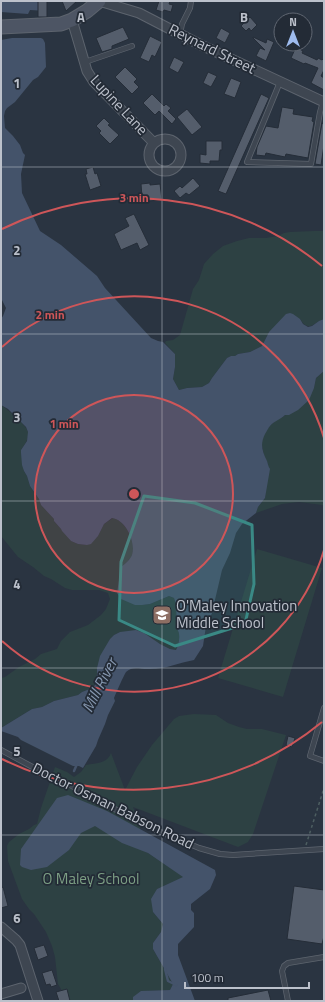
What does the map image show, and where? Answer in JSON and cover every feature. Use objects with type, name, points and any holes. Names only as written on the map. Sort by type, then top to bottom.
[{"type":"main road","points":[[1,28],[61,24],[72,20],[87,11],[99,1]]},
{"type":"street","name":"Reynard Street","points":[[99,1],[139,13],[324,102]]},
{"type":"street","name":"Lupine Lane","points":[[72,20],[87,71],[94,82],[154,143]]},
{"type":"street","points":[[1,927],[7,931],[20,945],[38,1001]]},
{"type":"street","points":[[1,994],[21,988]]},
{"type":"lane","points":[[180,34],[182,24],[190,8],[191,1]]},
{"type":"lane","points":[[85,62],[132,46]]},
{"type":"lane","points":[[280,82],[247,162],[311,164],[320,112],[324,102]]},
{"type":"lane","points":[[324,708],[310,756],[324,761]]},
{"type":"lane","name":"Doctor Osman Babson Road","points":[[1,750],[156,830],[198,848],[220,854],[233,855],[324,849]]},
{"type":"lane","points":[[288,1001],[282,971],[284,966],[288,963],[324,957]]},
{"type":"path","points":[[306,851],[306,843],[324,788]]},
{"type":"highlighted area","points":[[144,496],[195,503],[252,525],[254,584],[245,624],[175,646],[119,620],[121,562]]},
{"type":"green space","points":[[324,231],[324,319],[309,326],[303,323],[300,319],[269,332],[262,346],[250,352],[227,358],[209,383],[202,387],[179,390],[173,379],[175,354],[165,343],[166,341],[173,340],[180,335],[193,289],[199,280],[204,264],[213,254],[223,246],[249,238],[266,238],[290,232]]},
{"type":"green space","points":[[324,371],[324,506],[299,502],[282,504],[256,513],[258,507],[265,498],[268,463],[262,447],[264,435],[272,423],[283,417],[314,388],[316,378]]},
{"type":"green space","points":[[1,405],[16,417],[27,429],[27,439],[21,450],[24,471],[30,486],[39,499],[41,505],[71,541],[78,544],[87,545],[98,536],[104,524],[113,518],[122,523],[129,533],[133,544],[133,550],[130,559],[121,567],[122,572],[119,580],[142,605],[150,604],[169,596],[174,598],[176,603],[179,642],[176,650],[170,649],[160,644],[120,632],[110,639],[97,668],[94,686],[92,688],[78,695],[54,701],[42,707],[32,709],[1,728],[1,678],[35,659],[41,654],[57,649],[61,641],[70,632],[88,625],[101,615],[106,609],[110,599],[108,593],[99,590],[72,590],[65,588],[44,576],[18,557],[1,536]]},
{"type":"green space","points":[[257,549],[322,568],[283,697],[218,678]]},
{"type":"green space","name":"O Maley School","points":[[194,714],[216,715],[228,723],[239,727],[247,729],[262,729],[286,735],[253,834],[248,842],[238,847],[133,807],[140,825],[141,847],[143,850],[184,877],[157,889],[153,912],[163,924],[161,932],[153,943],[153,949],[173,984],[170,990],[148,991],[133,998],[133,1001],[63,1001],[62,991],[58,984],[55,957],[52,946],[46,932],[22,899],[8,861],[7,846],[9,842],[19,834],[37,824],[55,767],[74,777],[81,772],[86,765],[104,761],[111,753],[125,790],[137,767],[152,745],[174,719],[179,716]]},
{"type":"water","points":[[1,1],[44,1],[47,11],[30,10],[28,14],[1,12]]},
{"type":"water","points":[[12,38],[41,38],[45,43],[46,67],[15,102],[7,108],[4,116],[5,128],[20,145],[25,155],[21,174],[22,193],[40,231],[61,245],[97,276],[105,288],[151,338],[163,342],[175,354],[173,379],[179,390],[202,387],[209,383],[227,358],[250,352],[262,346],[269,332],[286,314],[293,314],[308,327],[324,319],[324,371],[316,378],[309,400],[298,410],[289,415],[285,415],[273,423],[265,434],[262,441],[262,448],[270,469],[265,498],[258,507],[256,513],[242,524],[236,533],[230,553],[222,570],[213,611],[206,626],[203,646],[194,660],[153,669],[133,668],[126,672],[114,698],[115,701],[96,746],[83,768],[73,766],[21,740],[18,737],[1,731],[1,728],[32,709],[42,707],[54,701],[78,695],[92,688],[95,685],[100,656],[110,639],[120,632],[136,630],[144,633],[170,649],[176,650],[179,637],[177,629],[176,604],[174,598],[169,596],[150,604],[142,605],[135,605],[121,599],[117,593],[122,572],[121,567],[130,559],[133,550],[133,544],[126,527],[122,523],[112,518],[104,524],[98,536],[91,544],[78,544],[71,541],[41,505],[39,499],[30,486],[24,471],[21,450],[27,441],[28,432],[26,427],[8,409],[1,405],[1,319],[6,308],[1,298],[1,40]]},
{"type":"water","points":[[68,795],[107,811],[215,870],[216,875],[210,889],[191,904],[191,910],[194,913],[194,927],[178,944],[178,955],[195,1001],[133,1001],[133,997],[141,991],[170,990],[173,984],[153,949],[153,943],[161,932],[163,924],[153,912],[151,899],[157,889],[183,877],[148,853],[122,843],[95,826],[81,833],[69,850],[47,867],[31,870],[20,865],[21,849],[57,798]]},
{"type":"building","points":[[38,1],[47,1],[47,17],[38,17]]},
{"type":"building","points":[[62,1],[77,1],[66,11]]},
{"type":"building","points":[[159,1],[170,1],[169,4],[173,5],[171,12],[156,10]]},
{"type":"building","points":[[250,17],[257,25],[251,31],[249,28],[246,31],[241,26]]},
{"type":"building","points":[[123,27],[129,39],[112,46],[112,49],[102,52],[96,38]]},
{"type":"building","points":[[221,28],[230,33],[225,43],[216,38]]},
{"type":"building","points":[[150,36],[162,42],[155,57],[152,55],[149,62],[140,58]]},
{"type":"building","points":[[253,38],[266,43],[267,39],[273,42],[266,61],[256,56],[260,48],[265,50]]},
{"type":"building","points":[[294,52],[302,52],[317,60],[318,58],[322,60],[324,59],[324,70],[321,76],[324,78],[324,90],[311,83],[318,68],[291,58]]},
{"type":"building","points":[[174,57],[184,62],[178,73],[169,68]]},
{"type":"building","points":[[125,67],[137,79],[134,82],[139,87],[132,94],[115,77]]},
{"type":"building","points":[[208,72],[217,76],[211,87],[203,83]]},
{"type":"building","points":[[231,78],[241,82],[235,98],[224,94]]},
{"type":"building","points":[[152,94],[164,106],[166,104],[171,108],[168,111],[176,119],[172,124],[159,111],[155,115],[143,103]]},
{"type":"building","points":[[261,94],[269,98],[226,194],[218,191]]},
{"type":"building","points":[[282,107],[294,109],[293,114],[313,117],[312,121],[314,122],[308,158],[286,154],[285,157],[266,153],[265,156],[256,155],[257,147],[266,126],[278,128]]},
{"type":"building","points":[[187,109],[202,127],[192,135],[177,117]]},
{"type":"building","points":[[104,118],[110,124],[108,125],[119,135],[110,144],[99,133],[101,131],[96,126]]},
{"type":"building","points":[[322,123],[324,124],[324,145],[321,165],[315,164]]},
{"type":"building","points":[[206,141],[222,141],[222,150],[220,150],[219,161],[210,161],[210,164],[200,163],[200,154],[206,155]]},
{"type":"building","points":[[93,167],[95,174],[97,173],[101,186],[90,190],[85,174],[87,174],[86,169]]},
{"type":"building","points":[[193,178],[200,186],[189,195],[186,193],[180,198],[174,191],[180,186],[182,188]]},
{"type":"building","points":[[150,183],[150,185],[160,184],[162,200],[148,201],[147,196],[142,197],[141,184]]},
{"type":"building","points":[[134,214],[149,245],[140,250],[137,243],[121,250],[114,234],[129,226],[125,218]]},
{"type":"building","points":[[288,736],[295,738],[292,747],[286,745]]},
{"type":"building","points":[[294,886],[324,890],[324,936],[322,944],[287,939]]},
{"type":"building","points":[[3,887],[8,906],[1,908],[1,888]]},
{"type":"building","points":[[44,945],[48,956],[38,960],[34,948]]},
{"type":"building","points":[[52,970],[57,985],[51,987],[50,984],[46,985],[42,973]]},
{"type":"building","points":[[67,989],[70,1001],[59,1001],[56,992]]},
{"type":"building","points":[[268,990],[271,1001],[228,1001],[228,998]]},
{"type":"waterway","name":"Mill River","points":[[74,771],[77,764]]},
{"type":"waterway","name":"Mill River","points":[[165,969],[168,981],[176,985]]},
{"type":"place","name":"O'Maley Innovation Middle School","points":[[162,615]]}]
